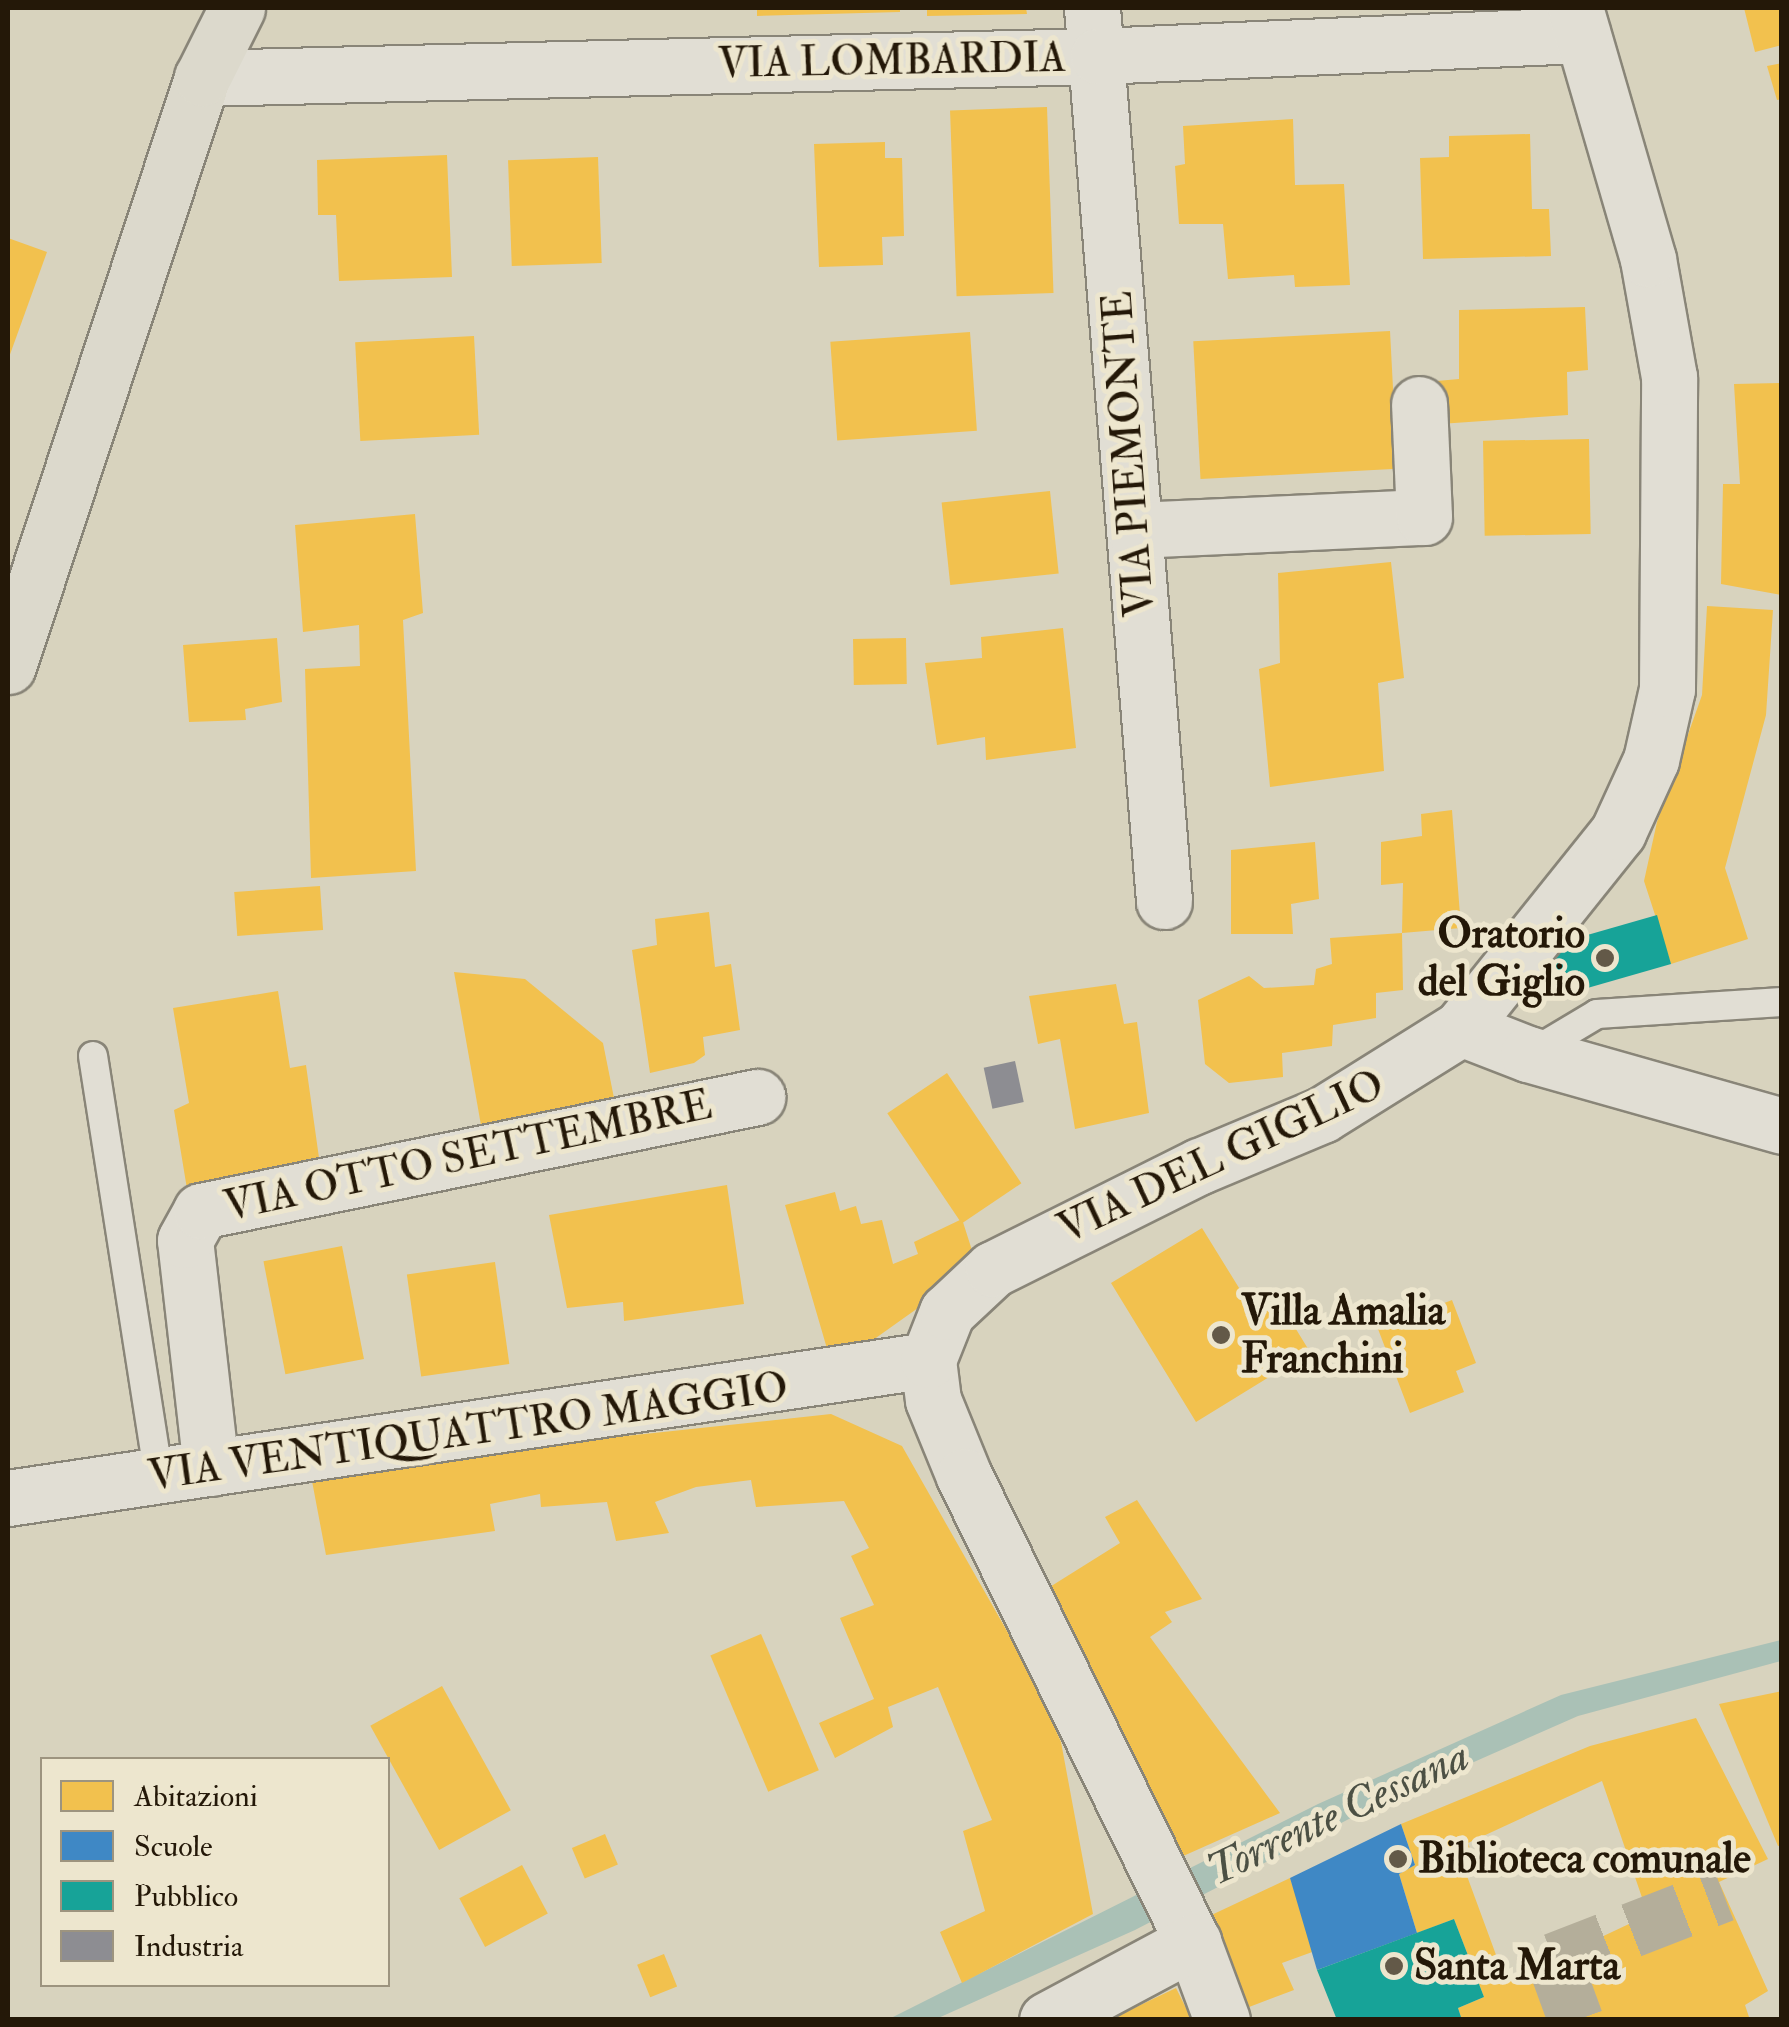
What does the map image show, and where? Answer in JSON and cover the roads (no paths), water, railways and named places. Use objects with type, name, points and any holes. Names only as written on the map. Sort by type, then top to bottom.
[{"type":"main road","points":[[8,666],[202,78],[237,8]]},
{"type":"street","name":"VIA LOMBARDIA","points":[[202,78],[1095,32],[1579,21]]},
{"type":"street","name":"VIA DEL GIGLIO","points":[[928,1360],[948,1312],[993,1268],[1200,1166],[1322,1115],[1460,1028],[1618,832],[1651,760],[1667,689],[1670,377],[1648,260],[1579,21]]},
{"type":"street","name":"VIA PIEMONTE","points":[[1095,32],[1164,902]]},
{"type":"street","points":[[1135,530],[1424,517],[1419,404]]},
{"type":"street","points":[[1460,1028],[1528,1054],[1782,1126]]},
{"type":"street","name":"VIA OTTO SETTEMBRE","points":[[185,1473],[185,1240],[201,1211],[757,1097]]},
{"type":"street","points":[[928,1360],[934,1400],[964,1476],[1193,1942],[1222,2020]]},
{"type":"street","name":"VIA VENTIQUATTRO MAGGIO","points":[[8,1498],[928,1360]]},
{"type":"street","points":[[1048,2020],[1193,1942]]},
{"type":"lane","points":[[1528,1054],[1597,1014],[1782,1002]]},
{"type":"lane","points":[[92,1056],[185,1473]]},
{"type":"water","name":"Torrente Cessana","points":[[1781,1640],[1781,1661],[1578,1716],[1372,1807],[1135,1930],[936,2019],[887,2020],[1318,1804],[1561,1695]]},
{"type":"tunnel","points":[[1576,2020],[1554,1960],[1724,1894]]},
{"type":"place","name":"Oratorio del Giglio","points":[[1605,958]]},
{"type":"place","name":"Villa Amalia Franchini","points":[[1221,1335]]},
{"type":"place","name":"Biblioteca comunale","points":[[1398,1859]]},
{"type":"place","name":"Santa Marta","points":[[1394,1966]]}]
